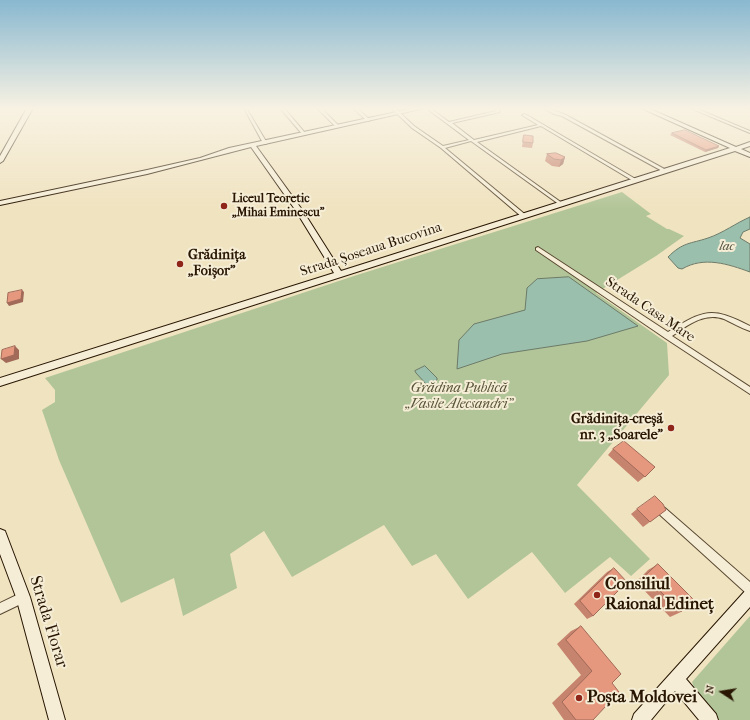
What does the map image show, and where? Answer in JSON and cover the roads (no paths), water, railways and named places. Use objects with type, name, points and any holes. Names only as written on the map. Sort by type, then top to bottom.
[{"type":"main road","points":[[0,161],[11,142]]},
{"type":"main road","points":[[0,203],[147,172],[202,159],[223,151],[271,142]]},
{"type":"main road","points":[[719,142],[750,155]]},
{"type":"main road","name":"Strada Șoseaua Bucovina","points":[[0,382],[750,144]]},
{"type":"main road","points":[[253,146],[299,211],[339,274]]},
{"type":"main road","name":"Strada Florar","points":[[0,536],[23,597],[57,720]]},
{"type":"main road","points":[[640,720],[675,678],[750,596]]},
{"type":"main road","points":[[675,678],[710,720]]},
{"type":"street","points":[[434,142],[524,216]]},
{"type":"street","points":[[442,147],[470,142]]},
{"type":"street","points":[[474,142],[560,204]]},
{"type":"street","points":[[569,142],[637,181]]},
{"type":"street","points":[[612,142],[666,171]]},
{"type":"street","name":"Strada Casa Mare","points":[[538,249],[750,391]]},
{"type":"street","points":[[667,336],[705,315],[719,315],[727,317],[750,329]]},
{"type":"street","points":[[662,511],[750,589]]},
{"type":"street","points":[[0,609],[23,597]]},
{"type":"water","name":"lac","points":[[750,217],[750,229],[743,232],[740,238],[750,244],[750,272],[725,264],[707,262],[690,265],[682,269],[678,268],[668,257],[673,252],[687,244],[714,236]]},
{"type":"water","points":[[569,277],[638,326],[587,341],[502,354],[457,369],[459,340],[474,324],[525,310],[527,288],[537,279]]},
{"type":"water","points":[[425,366],[437,378],[437,380],[427,385],[415,371]]},
{"type":"place","name":"Liceul Teoretic „Mihai Eminescu”","points":[[224,206]]},
{"type":"place","name":"Grădinița „Foișor”","points":[[180,264]]},
{"type":"place","name":"Grădinița-creșă nr. 3 „Soarele”","points":[[671,428]]},
{"type":"place","name":"Consiliul Raional Edineț","points":[[597,595]]},
{"type":"place","name":"Poșta Moldovei","points":[[579,698]]},
{"type":"park label","name":"Grădina Publică „Vasile Alecsandri”","points":[[459,398]]}]
